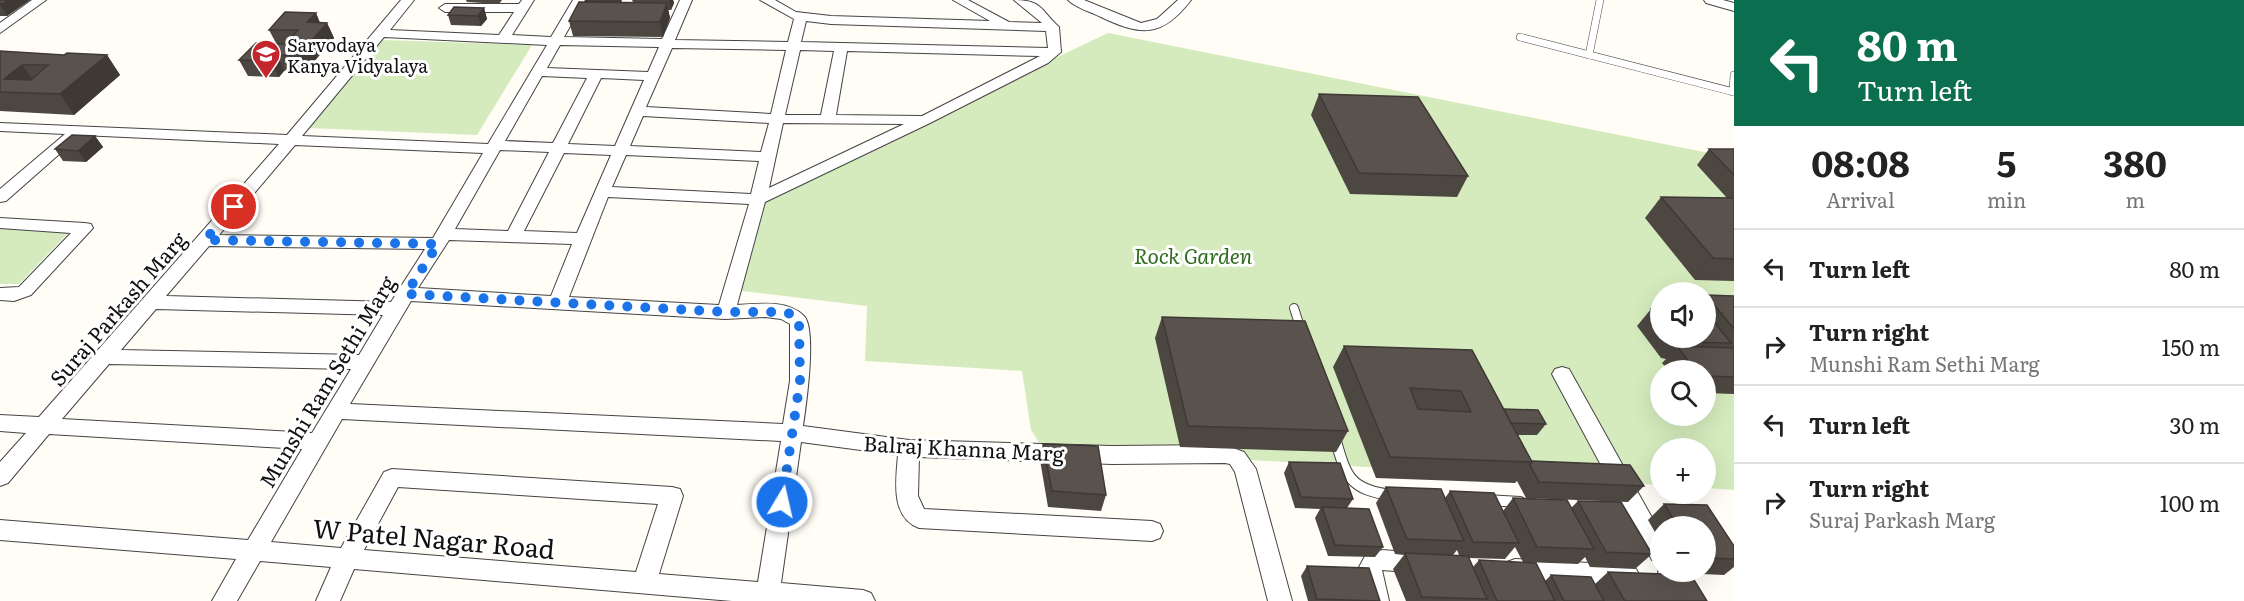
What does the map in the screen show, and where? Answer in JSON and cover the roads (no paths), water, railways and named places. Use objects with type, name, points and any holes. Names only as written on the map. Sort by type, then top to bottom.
[{"type":"street","points":[[0,28],[40,0]]},
{"type":"street","name":"Suraj Parkash Marg","points":[[0,477],[291,140],[408,0]]},
{"type":"street","name":"Munshi Ram Sethi Marg","points":[[224,601],[365,362],[441,239],[579,0]]},
{"type":"street","points":[[558,301],[582,239],[686,0]]},
{"type":"street","points":[[766,0],[793,15],[801,16],[1053,27]]},
{"type":"street","points":[[959,0],[1007,25]]},
{"type":"street","points":[[602,192],[758,199],[924,120],[1054,52],[1056,40],[1053,27],[1043,14],[1020,0]]},
{"type":"street","points":[[1074,0],[1131,26],[1141,28],[1158,25],[1185,0]]},
{"type":"street","points":[[1710,0],[1734,7]]},
{"type":"street","points":[[381,33],[437,17],[526,4]]},
{"type":"street","points":[[502,39],[526,4]]},
{"type":"street","points":[[726,312],[758,199],[801,16]]},
{"type":"street","points":[[437,17],[502,39],[1054,52]]},
{"type":"street","points":[[0,18],[14,18]]},
{"type":"street","points":[[828,119],[841,47]]},
{"type":"street","points":[[538,72],[653,76]]},
{"type":"street","points":[[513,237],[596,74]]},
{"type":"street","points":[[639,111],[777,119],[924,120]]},
{"type":"street","points":[[0,128],[493,147],[621,149],[768,157]]},
{"type":"street","points":[[0,197],[77,131]]},
{"type":"street","points":[[0,222],[85,228],[25,291],[14,295],[0,294]]},
{"type":"street","points":[[205,240],[513,237],[582,239]]},
{"type":"street","points":[[149,302],[558,301],[726,312],[784,312],[794,315],[799,322],[800,381],[767,598]]},
{"type":"street","points":[[105,357],[365,362]]},
{"type":"street","points":[[1562,374],[1631,509],[1650,538]]},
{"type":"street","name":"Balraj Khanna Marg","points":[[337,411],[793,433],[909,448],[1112,454],[1225,454],[1237,458],[1245,469],[1280,601]]},
{"type":"street","points":[[0,423],[318,442]]},
{"type":"street","points":[[909,448],[907,503],[911,512],[919,518],[1152,531]]},
{"type":"street","points":[[328,601],[347,558],[392,478],[672,496],[644,583]]},
{"type":"street","name":"W Patel Nagar Road","points":[[0,530],[644,583],[767,598],[863,601]]},
{"type":"street","points":[[1377,601],[1370,569],[1373,563],[1382,560],[1440,564]]},
{"type":"street","points":[[1499,568],[1650,575]]},
{"type":"street","points":[[1675,582],[1686,601]]},
{"type":"lane","points":[[1589,55],[1600,0]]},
{"type":"lane","points":[[1520,37],[1733,92],[1734,75]]},
{"type":"lane","points":[[1294,308],[1304,342]]},
{"type":"lane","points":[[1333,431],[1347,476],[1356,487],[1371,494],[1406,496]]},
{"type":"lane","points":[[1475,500],[1533,503]]},
{"type":"place","name":"Sarvodaya Kanya Vidyalaya","points":[[266,80]]},
{"type":"park label","name":"Rock Garden","points":[[1193,254]]}]
